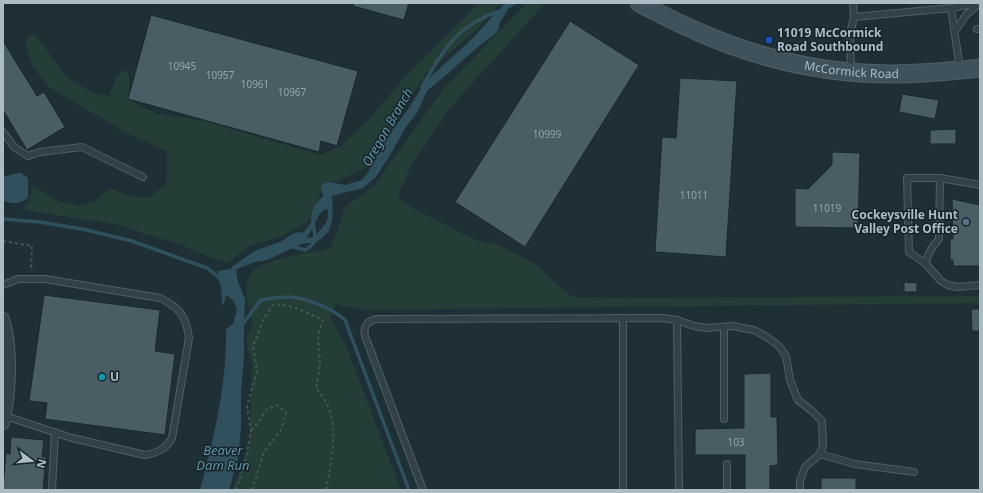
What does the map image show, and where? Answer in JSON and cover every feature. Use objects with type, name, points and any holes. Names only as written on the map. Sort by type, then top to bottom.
[{"type":"main road","name":"McCormick Road","points":[[639,3],[694,30],[742,49],[798,64],[851,72],[891,74],[919,74],[980,68]]},
{"type":"street","points":[[3,319],[6,330],[9,363],[7,405],[4,420]]},
{"type":"lane","points":[[851,72],[850,34],[854,16],[853,3]]},
{"type":"lane","points":[[854,16],[951,8],[979,3]]},
{"type":"lane","points":[[955,31],[966,15],[979,3]]},
{"type":"lane","points":[[951,8],[960,70]]},
{"type":"lane","points":[[3,132],[14,147],[28,156],[40,152],[82,147],[143,177]]},
{"type":"lane","points":[[980,185],[940,178],[907,178],[909,252],[925,263],[941,281],[948,285],[957,287],[980,286]]},
{"type":"lane","points":[[925,263],[932,249],[940,239],[940,178]]},
{"type":"lane","points":[[3,284],[18,279],[45,279],[160,298],[169,303],[181,314],[187,324],[188,338],[172,438],[168,445],[156,453],[145,454],[72,438],[55,432],[4,420]]},
{"type":"lane","points":[[623,318],[623,490]]},
{"type":"lane","points":[[422,490],[365,336],[364,330],[366,324],[377,319],[663,318],[678,320],[694,326],[707,328],[732,326],[754,330],[779,346],[786,356],[790,380],[798,400],[812,411],[822,422],[823,445],[820,454],[805,467],[800,481],[800,490]]},
{"type":"lane","points":[[678,320],[679,490]]},
{"type":"lane","points":[[724,327],[724,419]]},
{"type":"lane","points":[[52,490],[55,432]]},
{"type":"lane","points":[[820,454],[855,464],[914,472]]},
{"type":"lane","points":[[727,464],[727,490]]},
{"type":"path","points":[[3,241],[32,246],[30,278]]},
{"type":"path","points":[[236,490],[246,462],[251,430],[247,406],[257,372],[253,346],[264,318],[273,305],[280,304],[295,308],[323,320],[318,335],[320,363],[316,390],[321,394],[329,408],[333,428],[332,460],[326,490]]},
{"type":"path","points":[[251,430],[259,422],[267,408],[277,405],[286,413],[281,430],[264,452],[252,490]]},
{"type":"green space","points":[[479,3],[501,3],[478,28],[426,74],[367,167],[322,188],[314,214],[306,223],[278,238],[249,246],[228,263],[209,257],[179,244],[114,224],[22,210],[29,201],[33,186],[58,201],[78,206],[94,202],[110,188],[132,197],[151,197],[167,182],[167,152],[121,130],[49,87],[33,67],[25,42],[30,35],[36,36],[67,77],[91,92],[109,96],[117,76],[126,69],[129,76],[129,99],[142,107],[158,114],[205,121],[320,155],[341,146],[371,117],[410,71]]},
{"type":"green space","points":[[527,3],[545,3],[449,109],[411,166],[398,196],[405,204],[477,241],[497,244],[536,264],[572,297],[980,296],[980,303],[363,310],[336,304],[331,318],[347,348],[401,490],[232,490],[249,446],[252,368],[246,339],[253,323],[246,290],[249,277],[252,272],[258,267],[267,263],[331,248],[345,207],[374,186],[443,89]]},
{"type":"water","points":[[505,3],[517,3],[508,9],[499,24],[499,29],[494,35],[427,91],[418,111],[404,130],[391,154],[375,178],[363,188],[332,196],[333,210],[331,225],[324,236],[315,243],[304,243],[267,260],[255,262],[237,269],[238,282],[245,299],[241,428],[238,458],[229,490],[200,490],[219,410],[226,349],[226,329],[233,324],[237,309],[233,300],[226,295],[223,306],[221,285],[218,280],[218,271],[230,269],[256,250],[280,242],[294,233],[304,232],[315,217],[318,202],[323,196],[321,188],[323,184],[329,182],[345,185],[362,180],[369,171],[382,144],[409,108],[426,81],[471,40]],"holes":[[[327,209],[328,217],[325,224],[313,237],[307,238],[319,215]]]},
{"type":"water","points":[[21,173],[28,178],[28,198],[22,202],[10,203],[3,200],[3,177]]},
{"type":"building","points":[[354,3],[409,3],[404,20],[353,6]]},
{"type":"building","points":[[151,15],[358,71],[337,146],[321,141],[319,152],[128,99]]},
{"type":"building","points":[[570,21],[639,65],[525,247],[455,202]]},
{"type":"building","points":[[3,41],[37,96],[44,92],[65,127],[27,150],[3,110]]},
{"type":"building","points":[[680,78],[737,81],[726,257],[655,252],[662,137],[676,138]]},
{"type":"building","points":[[902,94],[939,100],[935,119],[899,112]]},
{"type":"building","points":[[956,129],[956,144],[930,144],[930,130]]},
{"type":"building","points":[[832,152],[860,153],[858,228],[795,227],[795,188],[808,189],[832,165]]},
{"type":"building","name":"Cockeysville Hunt Valley Post Office","points":[[952,199],[980,205],[980,266],[953,266],[953,260],[950,260],[950,239],[953,239]]},
{"type":"building","points":[[904,282],[917,283],[917,292],[904,292]]},
{"type":"building","name":"U","points":[[44,295],[160,310],[155,351],[175,354],[165,435],[45,419],[47,403],[29,401]]},
{"type":"building","points":[[971,309],[980,309],[980,331],[972,331]]},
{"type":"building","points":[[771,373],[771,417],[777,417],[778,465],[770,466],[770,490],[745,490],[745,455],[695,455],[695,429],[744,428],[744,374]]},
{"type":"building","points":[[11,437],[44,440],[42,457],[46,457],[43,490],[3,490],[6,453],[10,454]]},
{"type":"building","points":[[821,478],[856,478],[856,490],[821,490]]},
{"type":"waterway","name":"Oregon Branch","points":[[422,87],[437,61],[453,40],[472,24],[499,11]]},
{"type":"waterway","name":"Oregon Branch","points":[[290,246],[305,250],[313,243],[315,240],[313,216],[319,203]]},
{"type":"waterway","name":"Beaver Dam Run","points":[[3,219],[40,222],[87,230],[132,241],[207,268],[221,279]]},
{"type":"waterway","points":[[242,325],[261,300],[282,297],[311,301],[345,320],[409,490]]},
{"type":"place","name":"11019 McCormick Road Southbound","points":[[769,40]]},
{"type":"place","name":"Cockeysville Hunt Valley Post Office","points":[[966,222]]},
{"type":"place","name":"U","points":[[102,377]]}]
